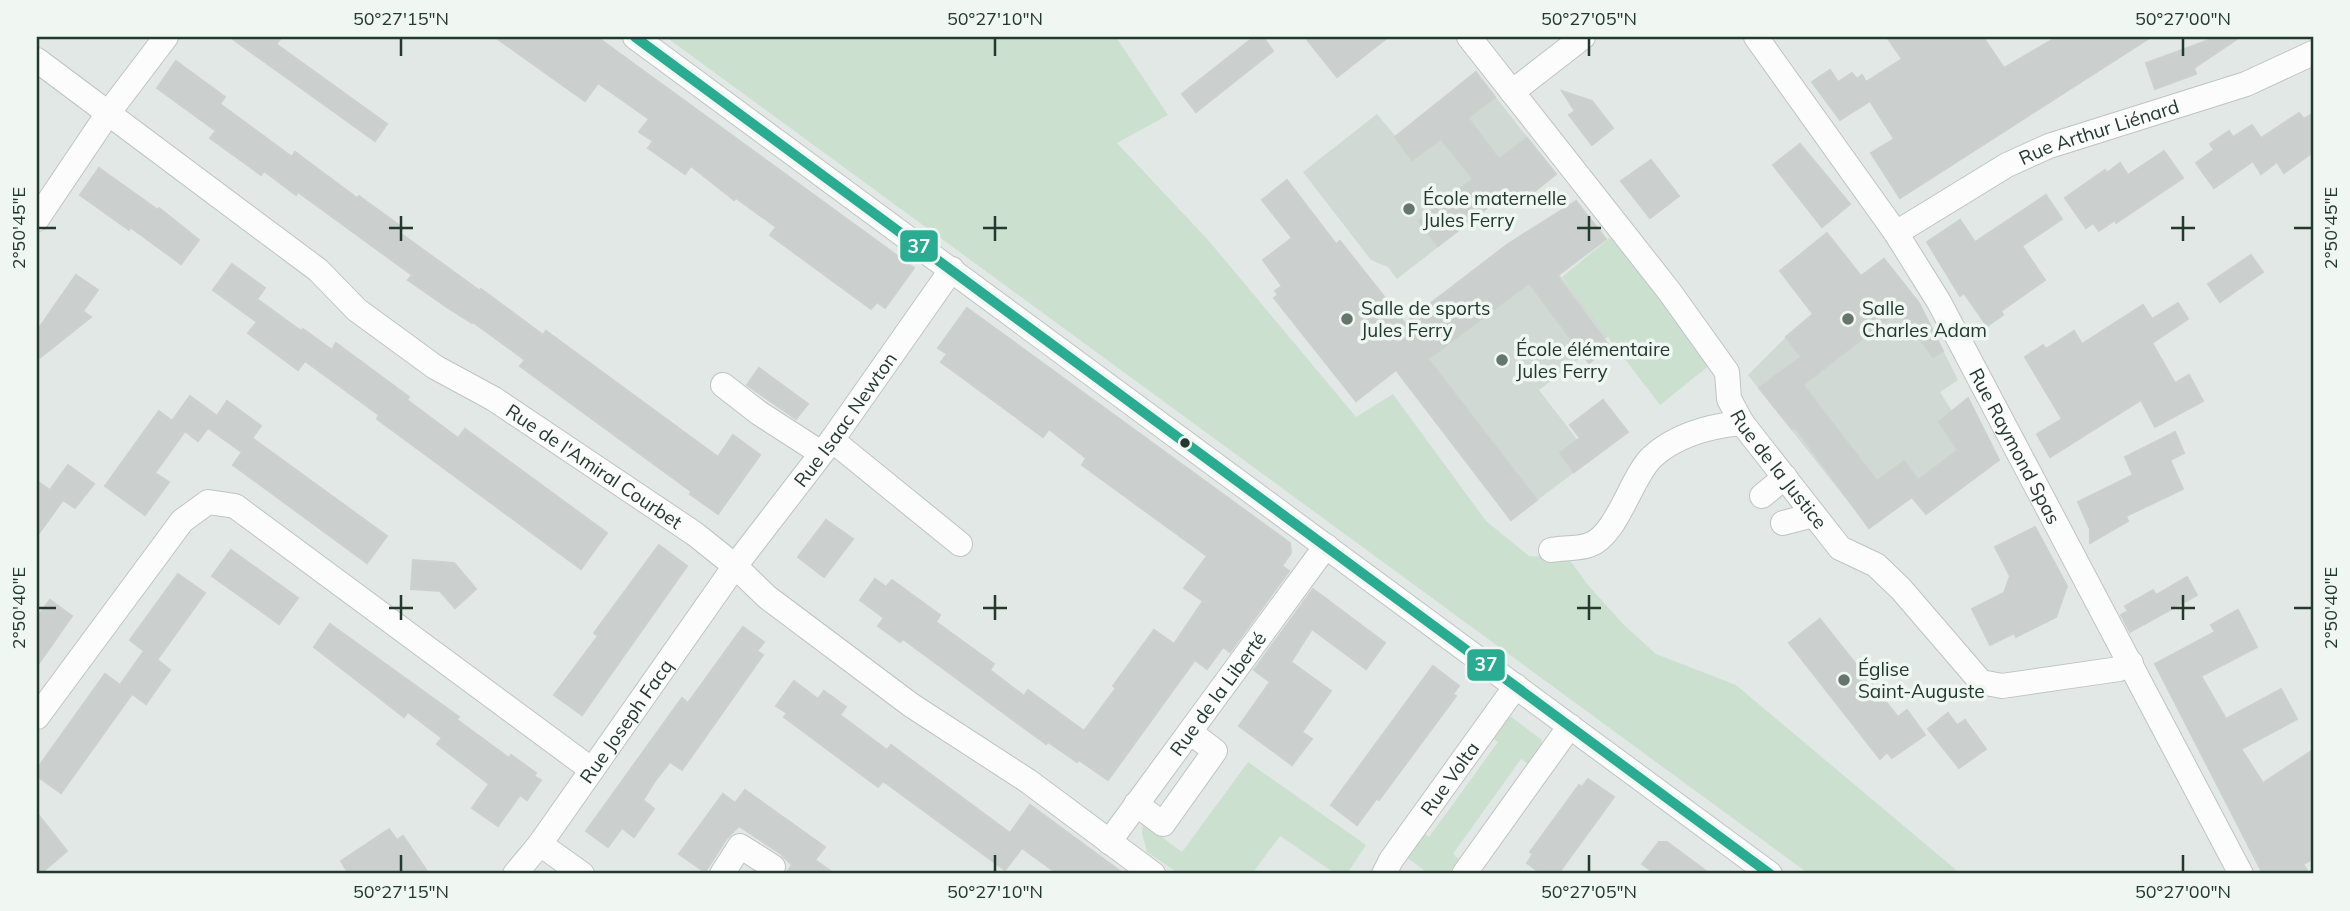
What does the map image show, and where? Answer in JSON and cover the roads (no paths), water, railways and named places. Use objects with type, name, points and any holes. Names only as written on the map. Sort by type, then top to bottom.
[{"type":"street","points":[[37,219],[109,113],[166,37]]},
{"type":"street","points":[[635,37],[1770,874]]},
{"type":"street","name":"Rue de la Justice","points":[[1469,37],[1669,291],[1727,372],[1729,399],[1742,423],[1840,548],[1876,565],[1901,589],[1981,682],[2002,686],[2119,668],[2131,663]]},
{"type":"street","points":[[1512,92],[1583,37]]},
{"type":"street","name":"Rue Raymond Spas","points":[[1756,37],[1896,233],[1939,302],[2241,874]]},
{"type":"street","name":"Rue Arthur Liénard","points":[[1896,233],[2007,165],[2049,146],[2234,88],[2313,53]]},
{"type":"street","name":"Rue de l'Amiral Courbet","points":[[37,60],[318,270],[358,310],[435,368],[494,399],[695,534],[735,566],[767,597],[911,705],[1028,781],[1153,874]]},
{"type":"street","name":"Rue Isaac Newton","points":[[735,566],[826,447],[952,269]]},
{"type":"street","points":[[723,386],[759,413],[826,447],[960,544]]},
{"type":"street","points":[[1551,550],[1591,545],[1612,524],[1650,459],[1675,440],[1718,425],[1742,423]]},
{"type":"street","points":[[1762,496],[1785,477]]},
{"type":"street","points":[[37,717],[182,521],[208,502],[235,506],[592,770]]},
{"type":"street","points":[[1783,523],[1814,515]]},
{"type":"street","name":"Rue de la Liberté","points":[[1109,842],[1326,546]]},
{"type":"street","name":"Rue Joseph Facq","points":[[515,874],[540,844],[735,566]]},
{"type":"street","name":"Rue Volta","points":[[1384,874],[1391,860],[1516,686]]},
{"type":"street","points":[[1464,874],[1570,726]]},
{"type":"street","points":[[1136,804],[1163,824],[1215,751],[1189,732]]},
{"type":"street","points":[[540,844],[582,874]]},
{"type":"street","points":[[722,874],[740,846],[773,867]]},
{"type":"place","name":"École maternelle Jules Ferry","points":[[1409,209]]},
{"type":"place","name":"Salle de sports Jules Ferry","points":[[1347,319]]},
{"type":"place","name":"Salle Charles Adam","points":[[1848,319]]},
{"type":"place","name":"École élémentaire Jules Ferry","points":[[1502,360]]},
{"type":"place","name":"Église Saint-Auguste","points":[[1844,680]]}]
